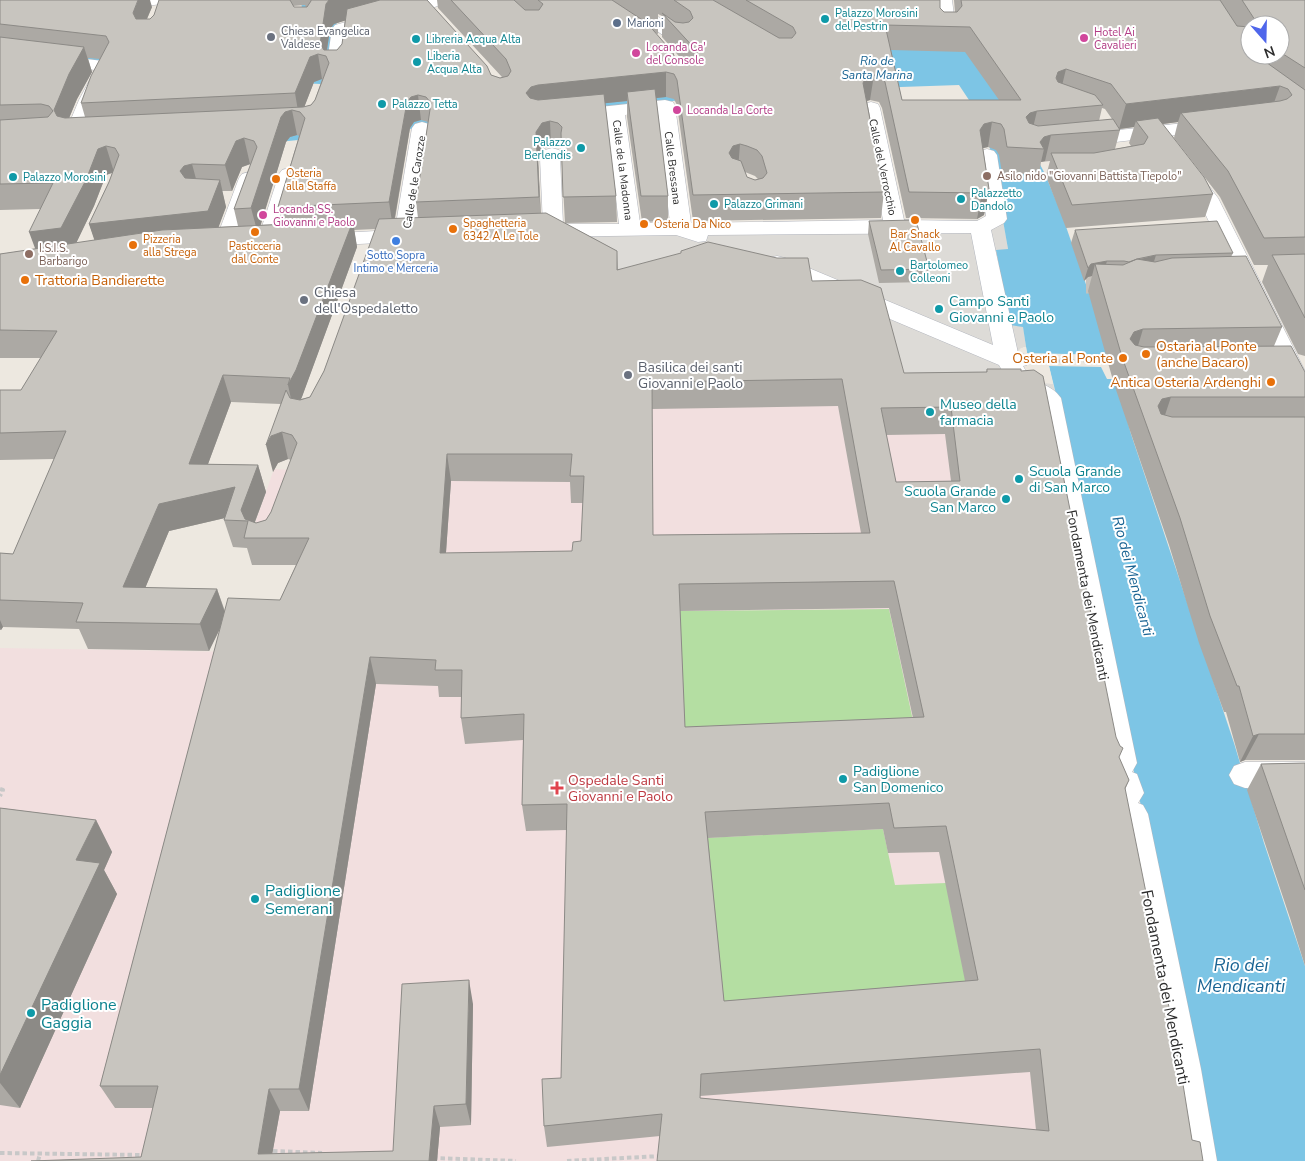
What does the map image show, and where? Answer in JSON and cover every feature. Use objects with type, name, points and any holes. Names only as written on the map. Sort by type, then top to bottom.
[{"type":"street","points":[[624,0],[682,41]]},
{"type":"street","points":[[944,0],[947,31]]},
{"type":"street","points":[[335,69],[341,30],[431,3],[438,20]]},
{"type":"street","points":[[100,5],[160,4]]},
{"type":"street","points":[[0,54],[106,66],[66,136],[112,134]]},
{"type":"street","name":"Calle del Verrocchio","points":[[869,101],[896,226]]},
{"type":"street","name":"Calle Bressana","points":[[615,110],[666,105],[681,230]]},
{"type":"street","points":[[547,117],[615,110]]},
{"type":"street","name":"Calle de la Madonna","points":[[615,110],[630,231]]},
{"type":"street","points":[[1060,142],[1114,137],[1166,145],[1233,124]]},
{"type":"street","name":"Calle de le Carozze","points":[[284,242],[370,248],[415,236],[422,128]]},
{"type":"street","points":[[551,145],[553,227]]},
{"type":"street","points":[[1166,145],[1208,198],[1210,226],[1246,273],[1272,332],[1298,363],[1305,395]]},
{"type":"street","points":[[251,172],[232,199],[215,246],[284,242],[295,152]]},
{"type":"street","points":[[524,232],[553,227],[630,231],[758,225],[980,227],[997,219],[987,155]]},
{"type":"street","points":[[750,254],[758,225]]},
{"type":"street","points":[[980,227],[1013,360]]},
{"type":"street","points":[[681,230],[750,254],[1013,360]]},
{"type":"street","name":"Fondamenta dei Mendicanti","points":[[1013,360],[1019,381],[1049,398],[1183,1069],[1198,1161]]},
{"type":"street","points":[[1261,364],[1298,363]]},
{"type":"street","points":[[1245,775],[1305,775]]},
{"type":"path","points":[[1045,360],[1099,361],[1118,365]]},
{"type":"path","points":[[0,789],[3,790],[0,796]]},
{"type":"path","points":[[273,1151],[331,1153]]},
{"type":"path","points":[[0,1153],[152,1155]]},
{"type":"path","points":[[38,1161],[40,1154]]},
{"type":"path","points":[[567,1161],[643,1159],[665,1155]]},
{"type":"path","points":[[428,1157],[516,1161]]},
{"type":"shaded area","name":"Campo Santi Giovanni e Paolo","points":[[1003,219],[1008,250],[996,250],[1010,325],[1023,326],[1026,347],[1021,348],[1016,353],[1022,371],[1043,383],[1053,384],[1057,398],[895,400],[682,293],[512,238],[717,223]]},
{"type":"shaded area","name":"Ospedale Santi Giovanni e Paolo","points":[[981,399],[1185,1161],[0,1161],[0,648],[299,653],[388,563],[248,543],[274,469],[477,481],[590,407]]},
{"type":"green space","points":[[889,609],[918,744],[684,752],[679,611]]},
{"type":"green space","points":[[883,829],[895,885],[946,883],[970,1003],[722,1024],[704,838]]},
{"type":"water","points":[[301,0],[327,0],[338,27],[496,95],[877,33],[1111,0],[1240,51],[1240,60],[1154,71],[1031,147],[1045,174],[1062,215],[1100,325],[1131,434],[1234,743],[1264,843],[1305,966],[1305,1161],[1214,1161],[1057,398],[1049,366],[1027,353],[1023,327],[1010,325],[996,250],[1008,249],[991,152],[979,115],[959,85],[752,92],[540,116],[268,143],[0,140],[418,116],[320,84],[266,81],[32,56],[302,9]]},
{"type":"pier","points":[[1023,347],[1026,347],[1027,353],[1107,355],[1114,379],[1107,379],[1101,367],[1049,366],[1053,384],[1050,384],[1047,368],[1025,355]]},
{"type":"building","points":[[0,0],[138,0],[133,13],[136,19],[150,19],[154,15],[159,0],[290,0],[294,7],[307,7],[311,0],[329,0],[326,4],[320,44],[324,50],[337,50],[342,44],[347,9],[380,0],[427,0],[487,66],[491,75],[500,78],[508,76],[511,71],[506,59],[451,0],[514,0],[525,10],[539,10],[543,4],[538,0],[612,0],[647,23],[673,53],[676,61],[687,63],[696,60],[698,54],[696,50],[662,13],[675,22],[689,22],[693,18],[690,11],[674,0],[713,0],[779,38],[792,38],[796,33],[793,27],[746,0],[940,0],[940,8],[944,12],[957,12],[962,6],[961,0],[1220,0],[1237,26],[1240,26],[1240,65],[1270,65],[1305,90],[1305,237],[1264,238],[1228,171],[1181,113],[1280,101],[1292,95],[1288,89],[1280,86],[1126,104],[1111,84],[1066,69],[1058,72],[1056,78],[1058,82],[1095,95],[1103,105],[1037,111],[1030,113],[1026,117],[1029,123],[1038,126],[1113,119],[1120,130],[1051,135],[1044,137],[1040,142],[1044,149],[1007,147],[1004,129],[1001,124],[992,122],[984,124],[980,130],[989,189],[982,193],[909,192],[885,82],[882,77],[874,75],[866,77],[863,83],[884,192],[693,195],[677,80],[674,74],[666,72],[538,85],[531,87],[526,93],[530,98],[538,100],[604,94],[616,196],[563,197],[562,127],[558,123],[550,121],[542,123],[536,132],[539,197],[416,202],[431,103],[426,97],[418,95],[411,97],[407,102],[389,202],[278,207],[305,118],[300,112],[292,110],[285,112],[281,117],[251,208],[234,209],[257,147],[254,141],[244,138],[236,141],[225,165],[192,164],[184,166],[180,171],[185,178],[220,180],[208,211],[89,224],[109,182],[119,155],[115,148],[106,146],[98,149],[86,180],[61,228],[29,232],[53,183],[0,184],[0,120],[48,117],[53,111],[49,106],[41,104],[0,105],[0,37],[84,47],[69,74],[54,110],[57,116],[65,118],[303,107],[311,105],[315,100],[329,63],[326,56],[318,54],[310,57],[295,93],[81,103],[91,76],[109,42],[106,36],[0,24]],"holes":[[[885,25],[970,27],[1021,100],[902,100]],[[740,144],[757,150],[762,156],[767,173],[763,178],[755,180],[747,177],[741,161],[732,158],[729,153],[733,146]]]},
{"type":"building","points":[[1242,0],[1305,0],[1305,68],[1290,58],[1290,15],[1252,15]]},
{"type":"building","points":[[655,89],[668,196],[641,196],[627,92]]},
{"type":"building","points":[[1158,118],[1204,177],[1213,194],[1072,205],[1051,153],[1094,153],[1144,144],[1148,137],[1136,121]]},
{"type":"building","points":[[546,213],[617,251],[617,270],[681,253],[681,251],[708,242],[777,258],[808,258],[812,281],[861,280],[881,288],[904,373],[987,372],[987,369],[1021,369],[1021,371],[1034,370],[1043,376],[1116,737],[1123,748],[1119,757],[1129,780],[1125,788],[1177,1047],[1192,1140],[1200,1142],[1203,1161],[657,1161],[662,1114],[544,1126],[542,1079],[561,1078],[567,804],[522,805],[524,714],[461,718],[462,670],[435,670],[436,660],[370,657],[299,1089],[269,1089],[258,1154],[393,1151],[402,984],[469,980],[466,1104],[434,1106],[429,1161],[31,1161],[141,1157],[158,1086],[100,1086],[228,598],[280,600],[309,538],[244,538],[248,521],[224,520],[235,487],[159,504],[123,587],[217,589],[200,624],[76,622],[83,603],[0,600],[0,553],[13,554],[66,431],[0,433],[0,390],[21,390],[57,331],[0,330],[0,254],[162,230],[353,221],[296,370],[288,385],[290,378],[223,375],[189,464],[258,465],[241,510],[245,519],[256,523],[266,520],[271,512],[297,443],[292,435],[282,432],[271,436],[266,445],[286,390],[290,398],[300,400],[310,397],[324,371],[379,219]],"holes":[[[842,379],[870,533],[653,535],[652,382]],[[951,407],[960,481],[896,482],[881,408]],[[447,454],[572,454],[570,476],[584,476],[581,541],[573,542],[572,551],[440,553]],[[894,581],[924,717],[685,727],[679,584]],[[889,803],[894,828],[946,826],[978,980],[724,1001],[705,812]],[[1040,1049],[1049,1131],[700,1098],[701,1074]]]},
{"type":"building","points":[[916,220],[929,269],[881,270],[869,221]]},
{"type":"building","points":[[1217,221],[1233,253],[1156,255],[1129,262],[1107,261],[1091,264],[1088,268],[1075,230]]},
{"type":"building","points":[[1305,254],[1305,318],[1272,255]]},
{"type":"building","points":[[1246,256],[1282,327],[1143,329],[1134,332],[1130,339],[1135,345],[1144,347],[1291,346],[1305,372],[1305,397],[1171,397],[1162,399],[1158,406],[1161,414],[1172,417],[1305,417],[1305,734],[1259,734],[1253,736],[1239,686],[1237,686],[1210,616],[1180,518],[1122,357],[1095,264],[1123,265],[1137,259],[1155,262],[1172,258]]},
{"type":"building","points":[[1305,763],[1305,890],[1261,764]]},
{"type":"building","name":"Padiglione Gaggia","points":[[0,808],[96,820],[76,860],[100,863],[0,1075]]},
{"type":"tunnel","points":[[1086,284],[1096,284]]},
{"type":"place","name":"Palazzo Morosini del Pestrin","points":[[825,19]]},
{"type":"place","name":"Marioni","points":[[617,23]]},
{"type":"place","name":"Chiesa Evangelica Valdese","points":[[271,37]]},
{"type":"place","name":"Hotel Ai Cavalieri","points":[[1084,38]]},
{"type":"place","name":"Libreria Acqua Alta","points":[[416,39]]},
{"type":"place","name":"Locanda Ca' del Console","points":[[636,53]]},
{"type":"place","name":"Liberia Acqua Alta","points":[[417,62]]},
{"type":"place","name":"Palazzo Tetta","points":[[382,104]]},
{"type":"place","name":"Locanda La Corte","points":[[677,110]]},
{"type":"place","name":"Palazzo Berlendis","points":[[581,148]]},
{"type":"place","name":"Asilo nido \"Giovanni Battista Tiepolo\"","points":[[987,176]]},
{"type":"place","name":"Palazzo Morosini","points":[[13,177]]},
{"type":"place","name":"Osteria alla Staffa","points":[[276,179]]},
{"type":"place","name":"Palazzetto Dandolo","points":[[961,199]]},
{"type":"place","name":"Palazzo Grimani","points":[[714,204]]},
{"type":"place","name":"Locanda SS. Giovanni e Paolo","points":[[263,215]]},
{"type":"place","name":"Bar Snack Al Cavallo","points":[[915,220]]},
{"type":"place","name":"Osteria Da Nico","points":[[644,224]]},
{"type":"place","name":"Spaghetteria 6342 A Le Tole","points":[[453,229]]},
{"type":"place","name":"Pasticceria dal Conte","points":[[255,232]]},
{"type":"place","name":"Sotto Sopra Intimo e Merceria","points":[[396,241]]},
{"type":"place","name":"Pizzeria alla Strega","points":[[133,245]]},
{"type":"place","name":"I.S.I.S. Barbarigo","points":[[29,254]]},
{"type":"place","name":"Bartolomeo Colleoni","points":[[900,271]]},
{"type":"place","name":"Trattoria Bandierette","points":[[25,280]]},
{"type":"place","name":"Chiesa dell'Ospedaletto","points":[[304,300]]},
{"type":"place","name":"Campo Santi Giovanni e Paolo","points":[[939,309]]},
{"type":"place","name":"Ostaria al Ponte (anche Bacaro)","points":[[1146,354]]},
{"type":"place","name":"Osteria al Ponte","points":[[1123,358]]},
{"type":"place","name":"Basilica dei santi Giovanni e Paolo","points":[[628,375]]},
{"type":"place","name":"Antica Osteria Ardenghi","points":[[1271,382]]},
{"type":"place","name":"Museo della farmacia","points":[[930,412]]},
{"type":"place","name":"Scuola Grande di San Marco","points":[[1019,479]]},
{"type":"place","name":"Scuola Grande San Marco","points":[[1006,499]]},
{"type":"place","name":"Padiglione San Domenico","points":[[843,779]]},
{"type":"place","name":"Ospedale Santi Giovanni e Paolo","points":[[557,788]]},
{"type":"place","name":"Padiglione Semerani","points":[[255,899]]},
{"type":"place","name":"Padiglione Gaggia","points":[[31,1013]]},
{"type":"water label","name":"Rio de Santa Marina","points":[[877,68]]},
{"type":"water label","name":"Rio dei Mendicanti","points":[[1133,576]]},
{"type":"water label","name":"Rio dei Mendicanti","points":[[1241,975]]}]
